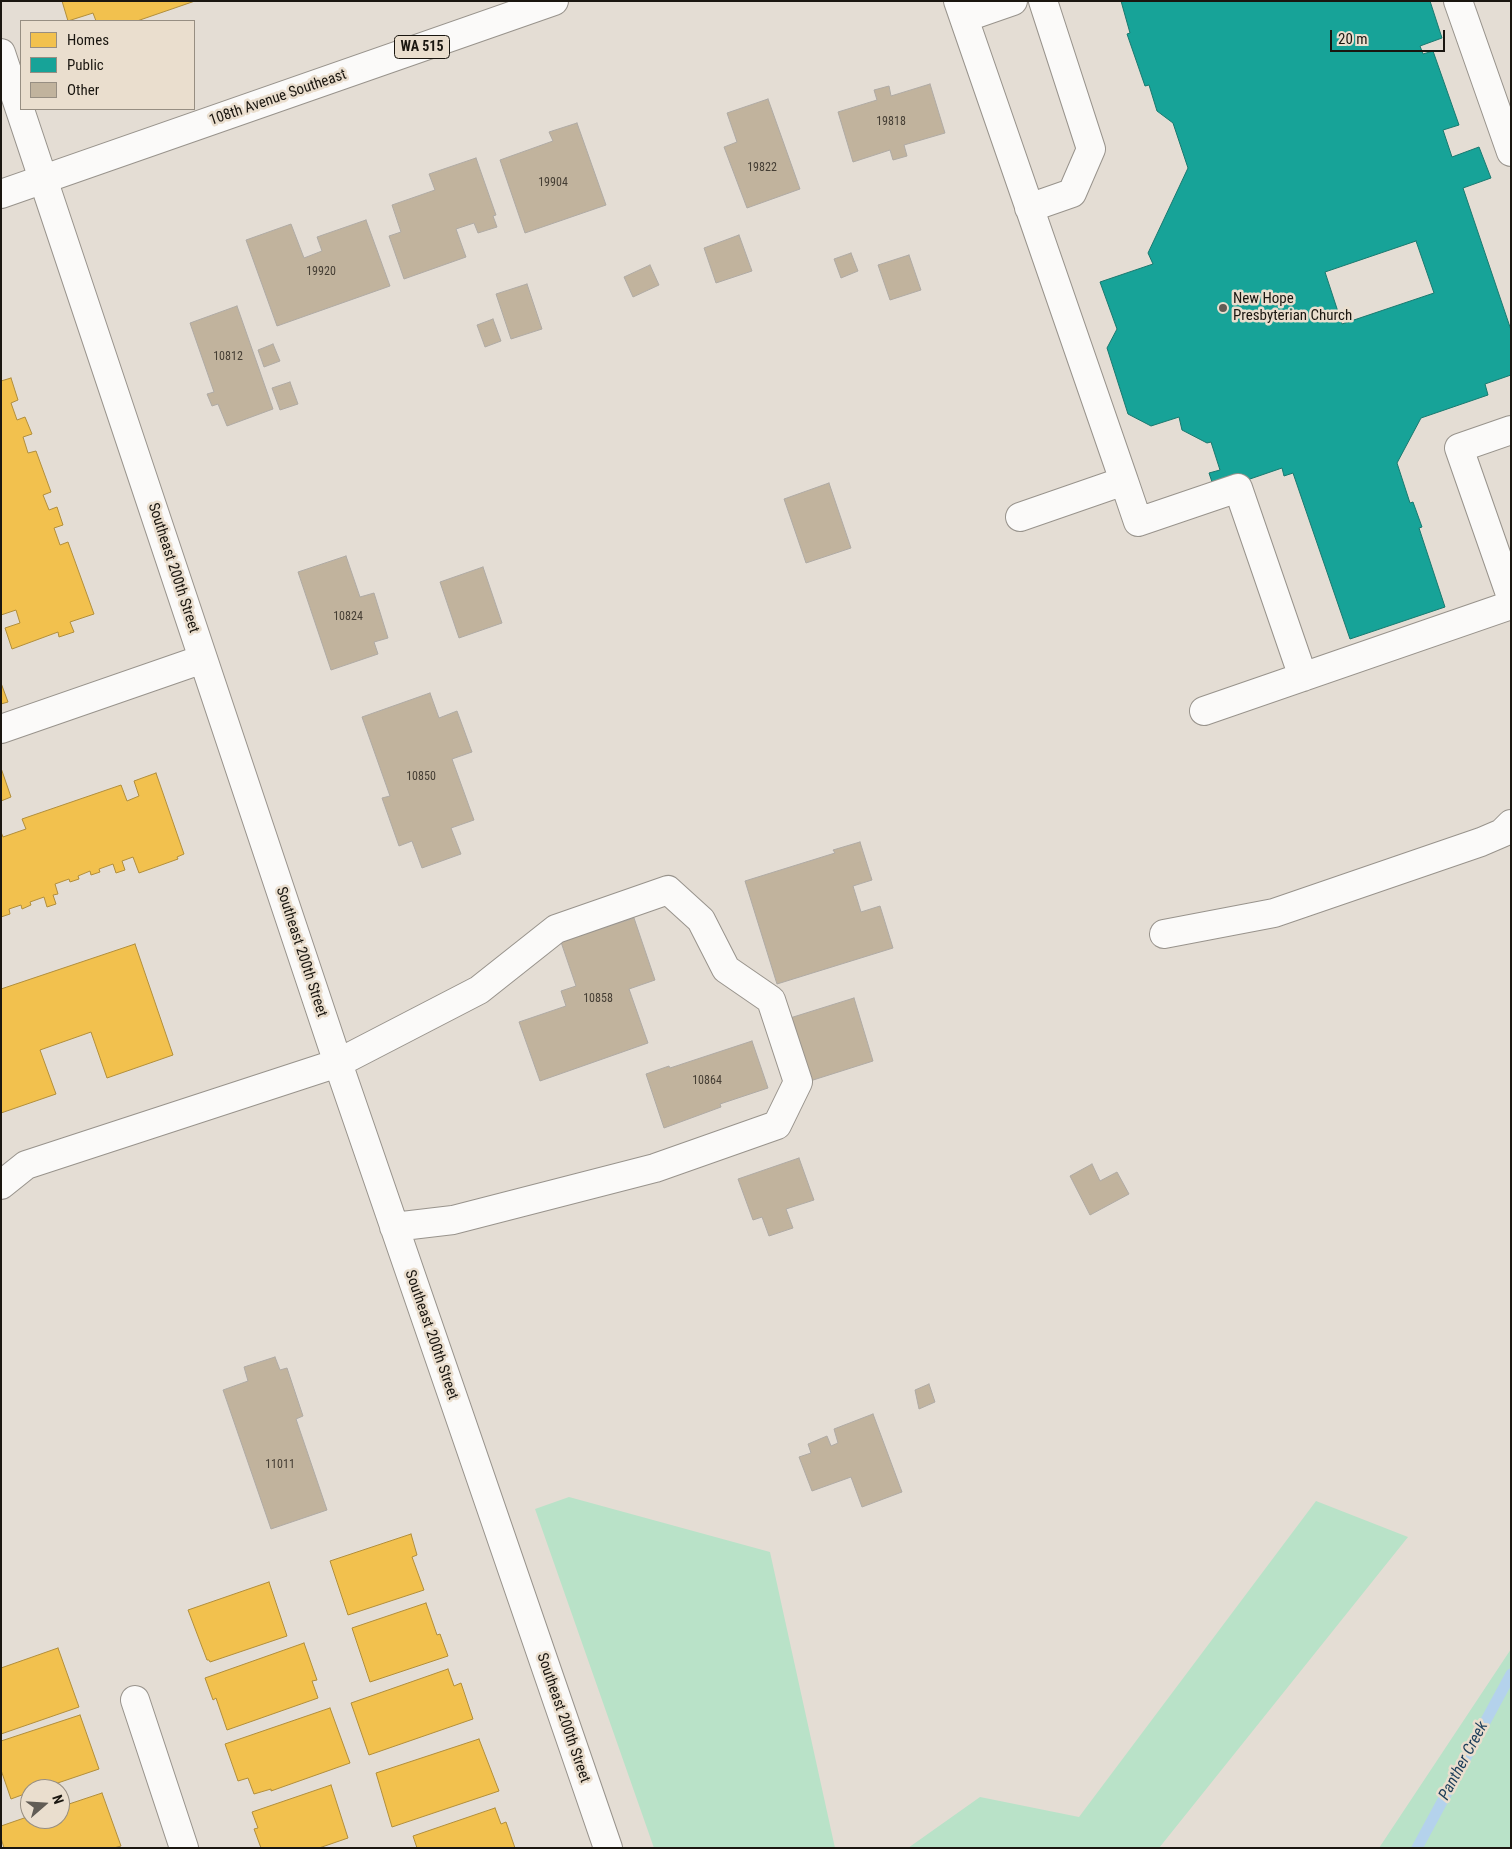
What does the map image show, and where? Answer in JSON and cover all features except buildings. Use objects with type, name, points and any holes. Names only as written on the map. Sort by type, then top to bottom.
[{"type":"street","name":"108th Avenue Southeast","points":[[1,194],[554,1]]},
{"type":"street","points":[[1013,1],[961,10],[1138,522],[1238,488],[1303,677]]},
{"type":"street","points":[[1029,208],[1072,193],[1091,149],[1043,1]]},
{"type":"street","points":[[1458,1],[1511,152]]},
{"type":"street","name":"Southeast 200th Street","points":[[1,54],[20,109]]},
{"type":"street","name":"Southeast 200th Street","points":[[20,110],[338,1063],[608,1848]]},
{"type":"street","points":[[1511,430],[1459,448],[1511,597]]},
{"type":"street","points":[[1020,517],[1124,481]]},
{"type":"street","points":[[1204,711],[1511,605]]},
{"type":"street","points":[[1,729],[203,659]]},
{"type":"street","points":[[1164,934],[1274,914],[1481,842],[1502,833],[1511,824]]},
{"type":"street","points":[[1,1185],[26,1165],[338,1063],[479,990],[556,929],[668,890],[701,920],[726,969],[771,1000],[798,1082],[777,1125],[655,1168],[453,1220],[394,1227]]},
{"type":"street","points":[[135,1700],[184,1848]]},
{"type":"green space","points":[[569,1497],[770,1552],[835,1848],[654,1848],[535,1509]]},
{"type":"green space","points":[[1316,1501],[1408,1537],[1159,1848],[908,1848],[980,1797],[1079,1817]]},
{"type":"green space","points":[[1511,1649],[1511,1848],[1379,1848]]},
{"type":"waterway","name":"Panther Creek","points":[[1417,1848],[1511,1674]]},
{"type":"place","name":"New Hope Presbyterian Church","points":[[1223,308]]}]
